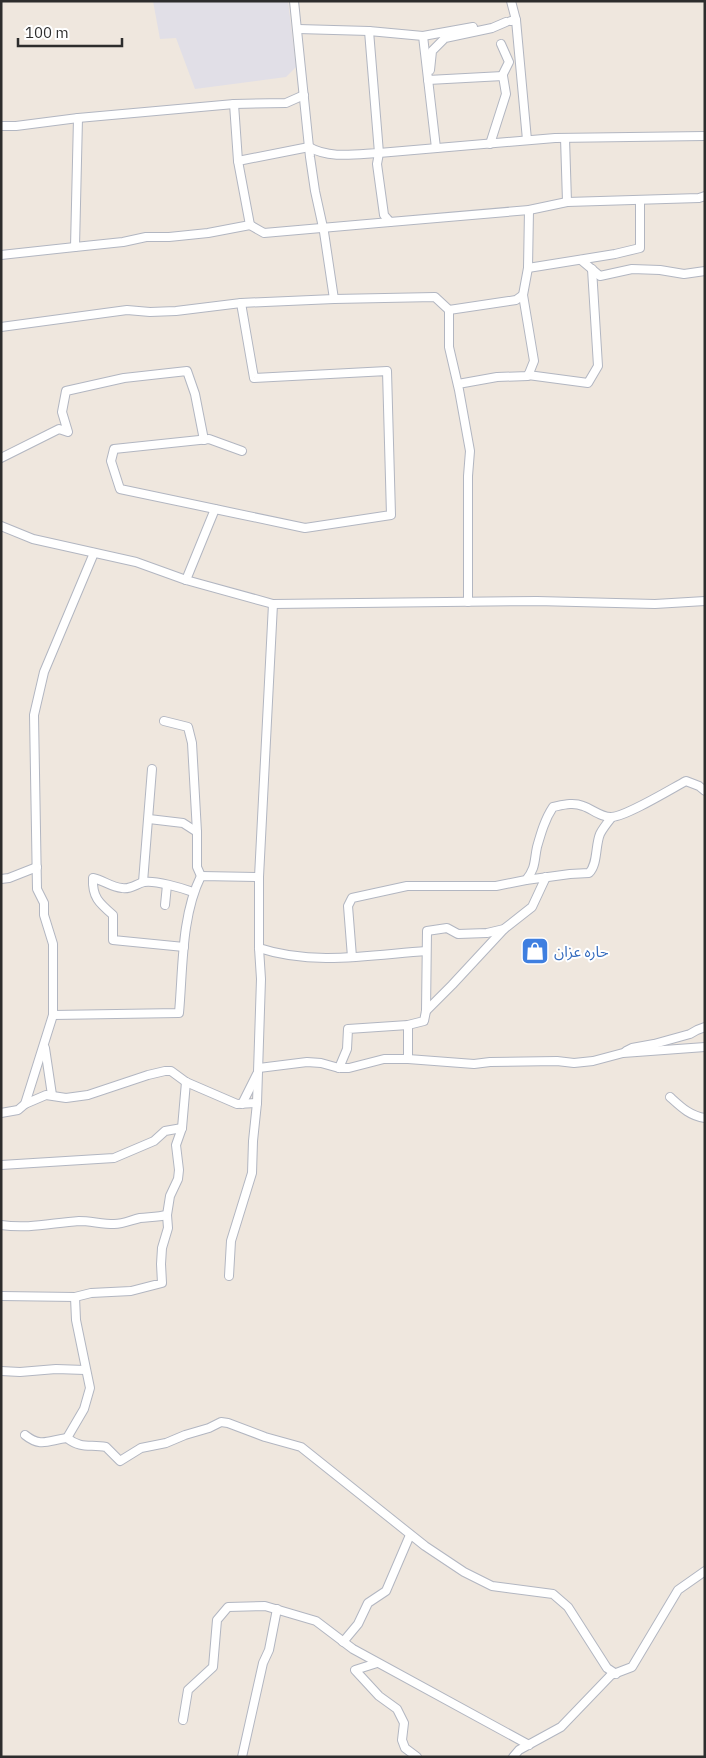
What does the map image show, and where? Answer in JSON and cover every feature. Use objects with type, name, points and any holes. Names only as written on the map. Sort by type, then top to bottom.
[{"type":"street","points":[[294,1],[309,147],[334,299]]},
{"type":"street","points":[[511,1],[516,20],[527,140]]},
{"type":"street","points":[[298,29],[423,36],[516,20]]},
{"type":"street","points":[[436,148],[430,72],[432,51],[445,38],[492,28],[506,22]]},
{"type":"street","points":[[370,32],[379,153],[377,164],[384,215],[390,222]]},
{"type":"street","points":[[423,36],[431,80]]},
{"type":"street","points":[[490,144],[506,94],[502,76],[509,62],[501,44]]},
{"type":"street","points":[[431,80],[502,76]]},
{"type":"street","points":[[1,126],[234,104],[286,103],[304,95]]},
{"type":"street","points":[[234,104],[238,160],[250,226]]},
{"type":"street","points":[[75,247],[78,118]]},
{"type":"street","points":[[238,160],[309,147],[316,151],[335,154],[379,153],[564,138],[705,136]]},
{"type":"street","points":[[564,138],[567,202]]},
{"type":"street","points":[[1,255],[123,242],[146,237],[208,233],[250,226],[264,234],[529,210],[567,202],[699,198],[705,196]]},
{"type":"street","points":[[528,268],[615,254],[640,248],[640,200]]},
{"type":"street","points":[[528,375],[534,361],[523,295],[528,268],[529,210]]},
{"type":"street","points":[[581,260],[600,276],[632,269],[660,270],[684,274],[705,271]]},
{"type":"street","points":[[458,384],[497,376],[528,375],[588,383],[598,366],[592,269]]},
{"type":"street","points":[[449,310],[516,300],[523,295]]},
{"type":"street","points":[[1,327],[128,310],[150,312],[176,311],[241,303],[435,297],[449,310],[449,347],[470,451],[468,476],[468,602]]},
{"type":"street","points":[[241,303],[254,378],[387,371],[391,515],[305,528],[120,488],[111,461],[114,449],[204,440],[242,451]]},
{"type":"street","points":[[1,458],[5,458],[59,429],[68,432],[62,412],[66,391],[124,378],[188,371],[195,394],[204,440]]},
{"type":"street","points":[[186,580],[214,509]]},
{"type":"street","points":[[1,526],[33,539],[136,562],[186,580],[274,604],[536,601],[655,604],[705,601]]},
{"type":"street","points":[[25,1104],[32,1079],[45,1046],[53,1015],[53,944],[44,915],[44,902],[37,888],[34,716],[44,672],[94,553]]},
{"type":"street","points":[[229,1276],[231,1241],[252,1172],[257,1103],[261,979],[259,877],[274,604]]},
{"type":"street","points":[[53,1015],[179,1013],[184,947],[193,892],[200,876],[197,867],[192,744],[188,727],[164,721]]},
{"type":"street","points":[[143,882],[152,769]]},
{"type":"street","points":[[352,957],[348,906],[352,898],[407,886],[496,886],[546,877],[589,874],[594,869],[600,832],[612,817],[629,811],[686,781],[699,786],[705,791]]},
{"type":"street","points":[[526,880],[534,870],[537,849],[546,817],[553,807],[566,804],[582,805],[599,814],[612,817]]},
{"type":"street","points":[[149,819],[183,822],[197,832]]},
{"type":"street","points":[[1,879],[9,878],[37,867]]},
{"type":"street","points":[[200,876],[259,877]]},
{"type":"street","points":[[426,1011],[504,929],[532,907],[546,877]]},
{"type":"street","points":[[184,947],[113,940],[113,915],[98,902],[92,890],[93,878],[124,889],[143,882],[177,886],[193,892]]},
{"type":"street","points":[[166,905],[167,885]]},
{"type":"street","points":[[339,1068],[347,1049],[348,1029],[408,1025],[424,1021],[426,1011],[427,931],[447,928],[458,934],[488,933],[504,929]]},
{"type":"street","points":[[259,948],[279,955],[324,959],[426,951]]},
{"type":"street","points":[[408,1025],[408,1059]]},
{"type":"street","points":[[623,1053],[632,1048],[690,1034],[705,1027]]},
{"type":"street","points":[[45,1046],[52,1095]]},
{"type":"street","points":[[259,1068],[307,1062],[349,1068],[384,1059],[474,1064],[557,1061],[574,1063],[593,1061],[623,1053],[705,1048]]},
{"type":"street","points":[[242,1104],[259,1068]]},
{"type":"street","points":[[1,1113],[18,1110],[25,1104],[46,1095],[66,1098],[88,1095],[165,1071],[174,1073],[186,1082],[237,1104],[257,1103]]},
{"type":"street","points":[[1,1296],[74,1296],[91,1293],[131,1291],[162,1283],[162,1248],[168,1228],[167,1215],[170,1196],[178,1179],[179,1170],[176,1145],[182,1128],[186,1082]]},
{"type":"street","points":[[670,1097],[684,1110],[696,1117],[705,1118]]},
{"type":"street","points":[[1,1165],[114,1158],[154,1141],[164,1131],[182,1128]]},
{"type":"street","points":[[1,1224],[16,1227],[80,1221],[126,1224],[141,1218],[167,1215]]},
{"type":"street","points":[[25,1435],[34,1442],[39,1443],[67,1438],[80,1418],[89,1395],[90,1388],[80,1331],[76,1320],[74,1296]]},
{"type":"street","points":[[1,1371],[86,1370]]},
{"type":"street","points":[[67,1438],[75,1444],[82,1446],[106,1446],[120,1461],[141,1448],[166,1443],[221,1422],[301,1447],[410,1534],[464,1572],[492,1586],[553,1594],[568,1607],[607,1668],[616,1674]]},
{"type":"street","points":[[343,1642],[358,1624],[368,1603],[386,1591],[410,1534]]},
{"type":"street","points":[[513,1757],[519,1750],[561,1727],[611,1676],[632,1667],[678,1590],[705,1571]]},
{"type":"street","points":[[184,1720],[188,1690],[213,1667],[217,1620],[228,1606],[265,1606],[316,1621],[353,1649],[528,1745]]},
{"type":"street","points":[[242,1757],[263,1663],[269,1650],[277,1609]]},
{"type":"street","points":[[377,1663],[355,1670],[379,1696],[397,1708],[404,1723],[402,1740],[405,1748],[417,1757]]},
{"type":"shaded area","points":[[153,1],[288,1],[296,67],[286,77],[195,89],[176,38],[160,39]]},
{"type":"place","name":"حاره عزان","points":[[535,951]]}]
